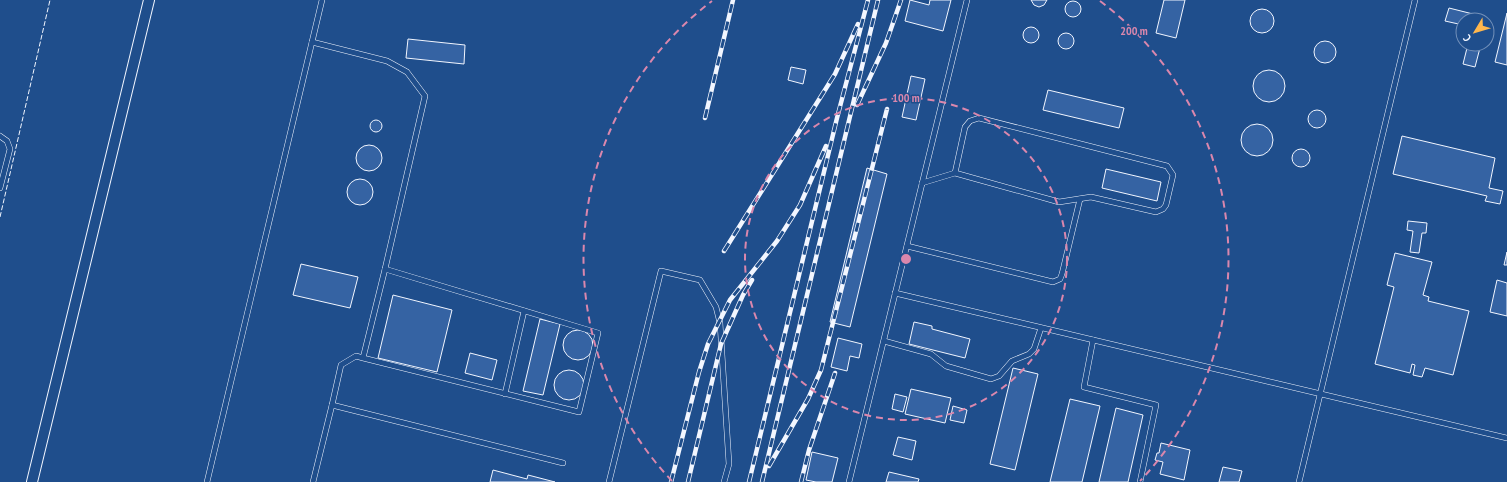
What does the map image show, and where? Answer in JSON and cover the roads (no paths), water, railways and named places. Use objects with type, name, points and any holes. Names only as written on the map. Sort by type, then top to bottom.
[{"type":"street","points":[[32,482],[149,0]]},
{"type":"lane","points":[[207,482],[322,0]]},
{"type":"lane","points":[[849,482],[967,0]]},
{"type":"lane","points":[[1299,482],[1415,0]]},
{"type":"lane","points":[[312,42],[386,61],[407,72],[425,96],[363,358]]},
{"type":"lane","points":[[922,183],[955,173],[1059,202],[1091,197],[1156,212],[1163,209],[1166,205],[1173,175],[1167,166],[979,118],[970,122],[965,127],[955,173]]},
{"type":"lane","points":[[0,136],[7,141],[10,149],[0,188]]},
{"type":"lane","points":[[907,246],[1053,282],[1060,279],[1062,274],[1080,199]]},
{"type":"lane","points":[[313,482],[341,365],[356,356],[579,412],[598,333],[385,269]]},
{"type":"lane","points":[[608,482],[661,271],[700,280],[716,307],[720,323],[729,464],[724,482]]},
{"type":"lane","points":[[895,293],[1507,438]]},
{"type":"lane","points":[[505,394],[524,311]]},
{"type":"lane","points":[[884,341],[931,354],[946,366],[991,379],[999,376],[1012,361],[1028,354],[1034,349],[1041,328]]},
{"type":"lane","points":[[1093,340],[1084,387],[1156,405],[1140,482]]},
{"type":"lane","points":[[332,405],[563,463]]},
{"type":"railway","points":[[705,118],[733,0]]},
{"type":"railway","points":[[749,482],[837,118],[868,0]]},
{"type":"railway","points":[[762,482],[878,0]]},
{"type":"railway","points":[[857,105],[886,43],[901,0]]},
{"type":"railway","points":[[724,251],[835,74],[858,24]]},
{"type":"railway","points":[[769,466],[808,399],[821,370],[887,109]]},
{"type":"railway","points":[[671,482],[699,372],[708,344],[730,300],[777,241],[800,205],[826,146]]},
{"type":"railway","points":[[688,482],[721,344],[743,295],[752,280]]},
{"type":"railway","points":[[801,482],[809,450],[835,373]]}]
